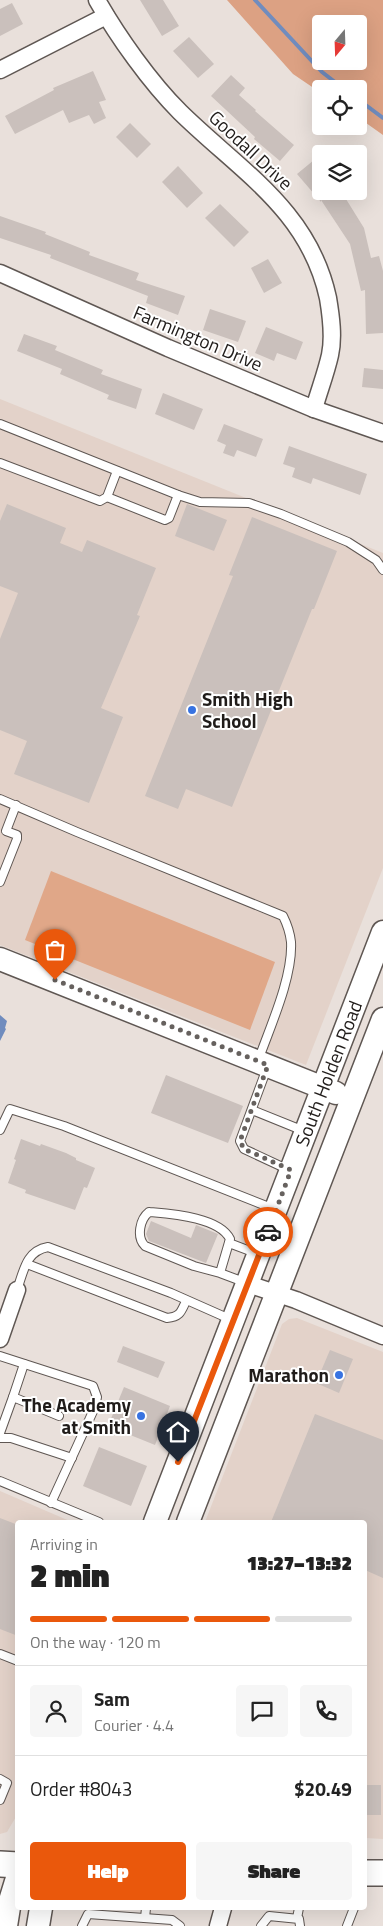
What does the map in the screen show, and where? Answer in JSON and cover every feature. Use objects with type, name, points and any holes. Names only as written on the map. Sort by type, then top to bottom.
[{"type":"main road","name":"South Holden Road","points":[[156,1520],[383,932]]},
{"type":"main road","points":[[0,959],[322,1086],[351,1100]]},
{"type":"main road","name":"South Holden Road","points":[[191,1516],[383,1019]]},
{"type":"main road","points":[[164,1498],[191,1516]]},
{"type":"main road","points":[[0,1864],[15,1865]]},
{"type":"main road","points":[[367,1873],[383,1873]]},
{"type":"main road","points":[[6,1926],[15,1885]]},
{"type":"main road","points":[[38,1926],[41,1910]]},
{"type":"street","name":"Goodall Drive","points":[[97,0],[123,42],[180,112],[231,157],[284,208],[306,241],[323,278],[331,315],[330,354],[314,409]]},
{"type":"street","points":[[0,70],[106,16]]},
{"type":"street","name":"Farmington Drive","points":[[0,273],[168,348],[314,409],[383,433]]},
{"type":"street","points":[[248,1284],[383,1336]]},
{"type":"street","points":[[0,1339],[17,1290]]},
{"type":"street","points":[[218,1926],[222,1910]]},
{"type":"lane","points":[[0,424],[178,495],[200,502],[249,503],[281,514],[348,542],[376,560],[383,570]]},
{"type":"lane","points":[[0,463],[100,501],[106,497],[117,471]]},
{"type":"lane","points":[[106,497],[165,520],[169,518],[178,495]]},
{"type":"lane","points":[[0,799],[284,916],[290,932],[291,943],[287,972],[252,1110],[240,1141],[244,1149],[291,1170]]},
{"type":"lane","points":[[0,882],[2,872],[18,839],[17,835],[3,830],[19,806]]},
{"type":"lane","points":[[0,1130],[10,1109],[64,1126],[276,1210]]},
{"type":"lane","points":[[252,1110],[306,1132]]},
{"type":"lane","points":[[220,1273],[230,1240],[223,1231],[208,1223],[187,1216],[149,1212],[143,1218],[140,1238],[145,1246],[194,1266],[220,1273],[248,1284]]},
{"type":"lane","points":[[229,1243],[260,1254]]},
{"type":"lane","points":[[17,1290],[33,1252],[48,1246],[170,1293],[234,1321]]},
{"type":"lane","points":[[27,1264],[167,1318],[175,1318],[180,1314],[186,1301]]},
{"type":"lane","points":[[0,1356],[93,1386],[97,1397],[95,1407],[52,1503]]},
{"type":"lane","points":[[0,1433],[24,1364]]},
{"type":"lane","points":[[13,1397],[59,1416]]},
{"type":"lane","points":[[0,1438],[11,1438],[72,1458]]},
{"type":"lane","points":[[0,1481],[94,1520]]},
{"type":"lane","points":[[0,1654],[15,1660]]},
{"type":"lane","points":[[0,1779],[7,1782],[0,1800]]},
{"type":"lane","points":[[145,1918],[146,1910]]},
{"type":"lane","points":[[348,1926],[353,1910]]},
{"type":"lane","points":[[82,1926],[88,1914],[172,1920],[180,1926]]},
{"type":"lane","points":[[261,1926],[269,1916],[299,1922]]},
{"type":"shaded area","points":[[227,0],[383,0],[383,135],[367,124],[367,80],[312,80],[312,87],[293,74]]},
{"type":"shaded area","name":"Smith High School","points":[[0,399],[383,553],[383,868],[306,1065],[0,945]]},
{"type":"shaded area","points":[[51,871],[275,962],[250,1030],[25,940]]},
{"type":"shaded area","points":[[297,1318],[383,1352],[383,1839],[367,1838],[367,1520],[206,1520],[282,1324],[289,1319]]},
{"type":"shaded area","points":[[0,1491],[67,1520],[15,1520],[15,1818],[7,1832],[0,1834]]},
{"type":"water","points":[[0,1015],[7,1021],[6,1029],[0,1041]]},
{"type":"building","points":[[140,0],[163,0],[179,26],[162,36]]},
{"type":"building","points":[[12,3],[23,24],[0,36],[0,9]]},
{"type":"building","points":[[189,37],[214,64],[198,78],[173,51]]},
{"type":"building","points":[[93,71],[106,100],[99,102],[106,118],[94,124],[89,115],[69,123],[63,110],[15,134],[5,116],[54,90],[53,88]]},
{"type":"building","points":[[231,75],[245,88],[239,95],[294,145],[280,161],[254,139],[255,137],[211,96]]},
{"type":"building","points":[[130,123],[151,144],[137,158],[116,137]]},
{"type":"building","points":[[312,162],[312,192],[297,174]]},
{"type":"building","points":[[178,166],[203,193],[187,208],[162,182]]},
{"type":"building","points":[[321,200],[347,200],[364,228],[371,258],[379,256],[383,271],[383,333],[366,334],[365,290],[361,291],[350,244]]},
{"type":"building","points":[[220,204],[249,232],[234,247],[205,218]]},
{"type":"building","points":[[0,216],[46,232],[45,234],[90,252],[89,255],[139,273],[136,280],[185,296],[178,315],[146,303],[148,296],[50,258],[51,255],[0,238]]},
{"type":"building","points":[[268,259],[282,283],[264,293],[251,268]]},
{"type":"building","points":[[210,309],[246,321],[238,342],[203,330]]},
{"type":"building","points":[[266,327],[303,342],[296,360],[277,353],[274,361],[255,353]]},
{"type":"building","points":[[24,334],[57,346],[55,350],[103,370],[101,374],[142,389],[136,409],[107,399],[109,395],[60,374],[62,369],[17,351]]},
{"type":"building","points":[[364,368],[383,370],[383,389],[362,387]]},
{"type":"building","points":[[163,393],[203,409],[194,430],[155,414]]},
{"type":"building","points":[[224,424],[263,439],[256,457],[237,450],[234,457],[223,453],[226,445],[217,441]]},
{"type":"building","points":[[289,446],[367,474],[360,495],[313,478],[311,484],[292,477],[295,468],[283,464]]},
{"type":"building","points":[[7,504],[66,528],[60,543],[82,552],[87,540],[156,568],[137,615],[140,616],[101,708],[123,717],[89,803],[14,774],[27,741],[0,730],[0,639],[18,593],[0,586],[0,521]]},
{"type":"building","points":[[187,504],[227,520],[214,551],[175,536]]},
{"type":"building","points":[[252,517],[337,551],[232,807],[186,789],[178,809],[145,796],[233,576],[229,575]]},
{"type":"building","points":[[166,1075],[243,1106],[228,1143],[151,1113]]},
{"type":"building","points":[[21,1139],[66,1153],[76,1158],[76,1160],[95,1168],[87,1188],[84,1187],[75,1210],[25,1193],[26,1190],[8,1183]]},
{"type":"building","points":[[151,1221],[191,1238],[196,1225],[218,1234],[206,1263],[149,1241],[146,1234]]},
{"type":"building","points":[[123,1346],[165,1362],[158,1378],[117,1362]]},
{"type":"building","points":[[330,1350],[353,1359],[339,1393],[316,1383]]},
{"type":"building","points":[[124,1387],[170,1406],[155,1445],[108,1426]]},
{"type":"building","points":[[315,1414],[383,1440],[383,1578],[367,1571],[367,1520],[272,1520]]},
{"type":"building","points":[[99,1447],[147,1466],[131,1506],[83,1486]]},
{"type":"building","points":[[0,1518],[15,1524],[15,1635],[0,1629]]},
{"type":"building","points":[[367,1785],[381,1785],[381,1815],[367,1815]]},
{"type":"waterway","points":[[255,0],[322,72],[332,80]]},
{"type":"waterway","points":[[367,106],[383,118]]},
{"type":"way so far","points":[[55,980],[268,1065],[240,1141],[244,1149],[291,1170],[268,1232]]},
{"type":"place","name":"Smith High School","points":[[192,710]]},
{"type":"place","name":"Marathon","points":[[339,1375]]},
{"type":"place","name":"The Academy at Smith","points":[[141,1416]]},
{"type":"route","points":[[178,1462],[268,1232]]}]
